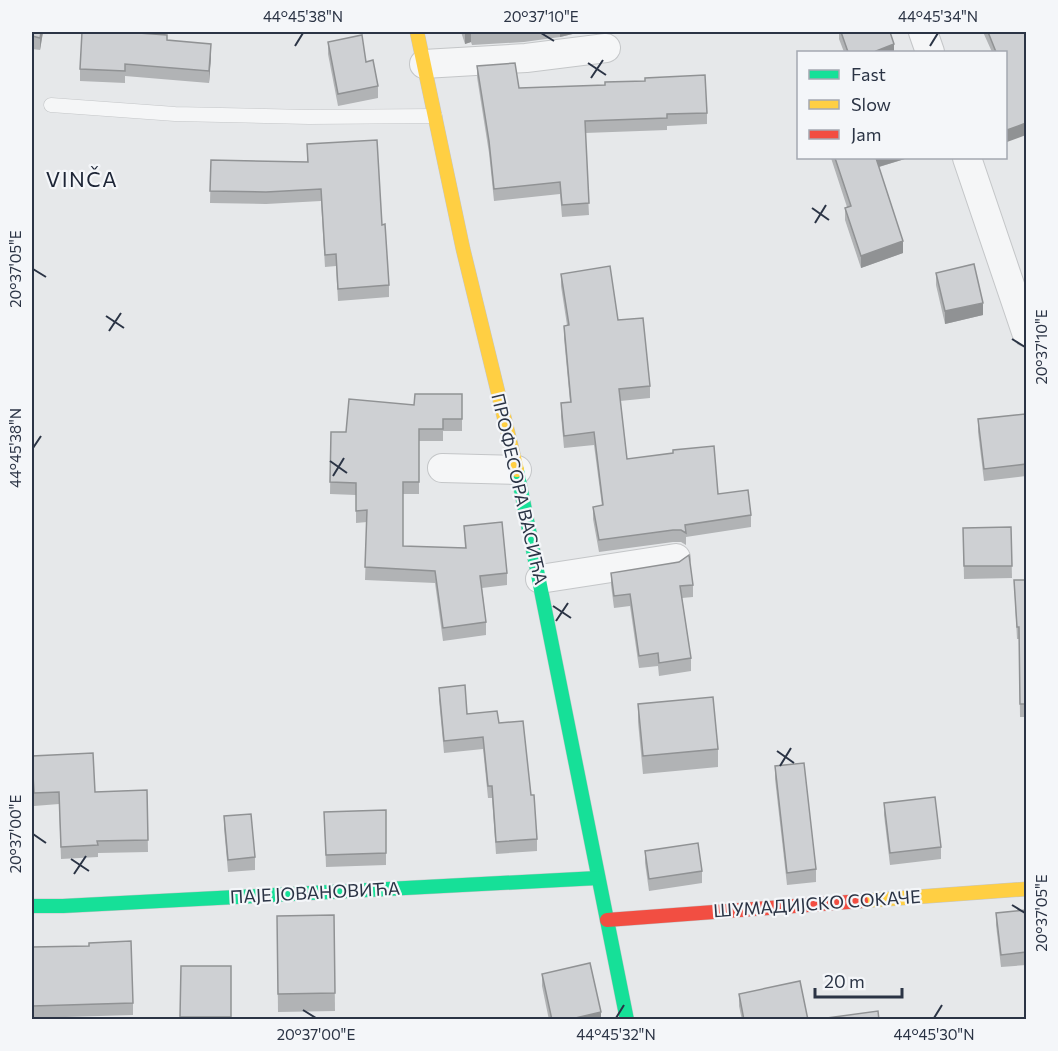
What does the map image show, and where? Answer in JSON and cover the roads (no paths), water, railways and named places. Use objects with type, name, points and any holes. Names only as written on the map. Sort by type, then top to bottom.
[{"type":"street","name":"ПРОФЕСОРА ВАСИЋА","points":[[417,32],[462,249],[517,470],[627,1020]]},
{"type":"street","points":[[923,32],[930,51]]},
{"type":"street","points":[[424,64],[526,58],[606,48]]},
{"type":"street","points":[[968,159],[1026,332]]},
{"type":"street","points":[[442,468],[517,470]]},
{"type":"street","points":[[540,579],[676,558]]},
{"type":"street","name":"ПАЈЕ ЈОВАНОВИЋА","points":[[32,906],[598,878]]},
{"type":"street","name":"ШУМАДИЈСКО СОКАЧЕ","points":[[607,920],[1026,889]]},
{"type":"lane","points":[[51,105],[175,114],[309,117],[435,116]]},
{"type":"district","name":"VINČA","points":[[82,180]]}]
